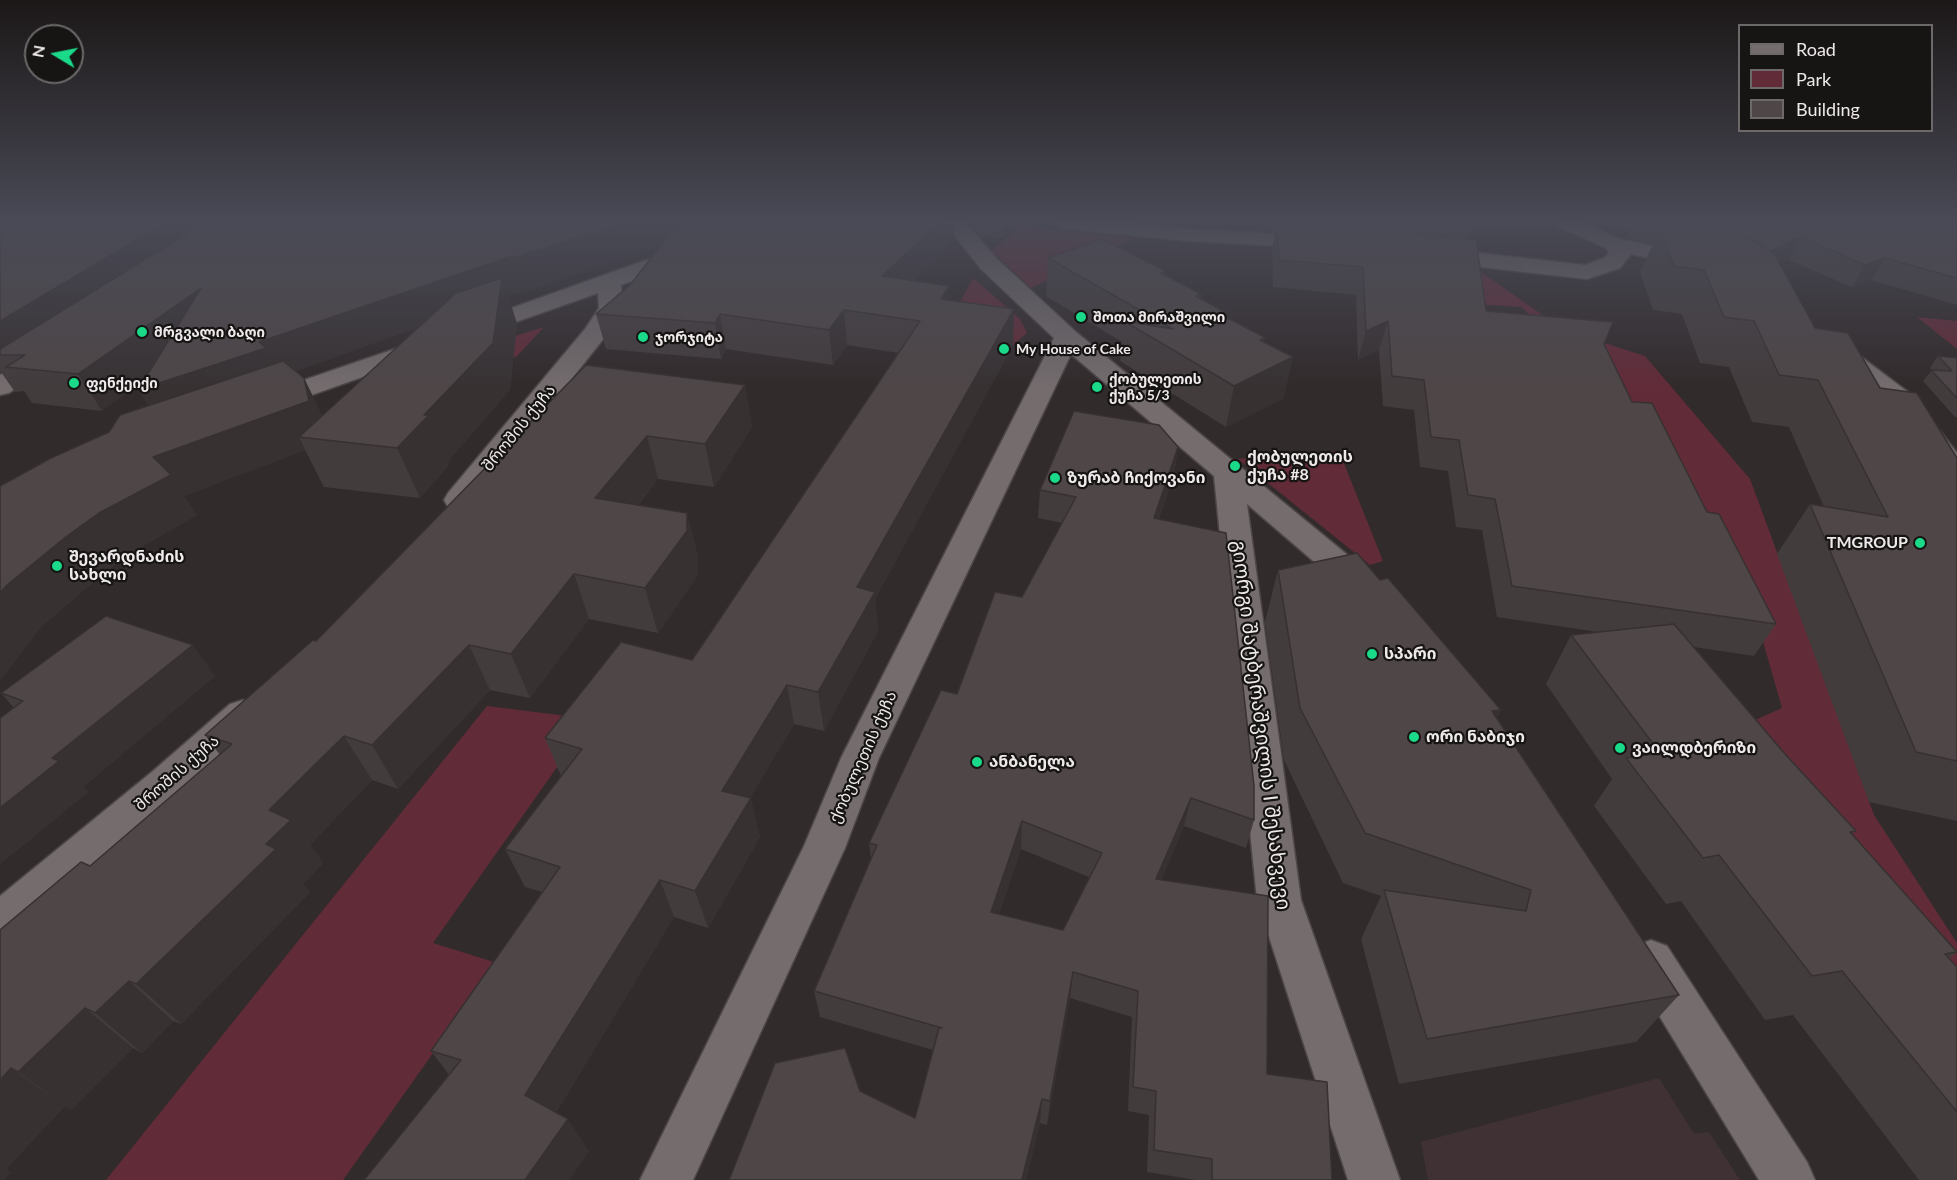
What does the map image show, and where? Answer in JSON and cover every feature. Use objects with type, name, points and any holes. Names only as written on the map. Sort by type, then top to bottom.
[{"type":"street","points":[[248,408],[620,278]]},
{"type":"street","points":[[1004,278],[1067,337],[1393,613]]},
{"type":"street","name":"შროშის ქუჩა","points":[[436,523],[469,490],[595,333],[610,308],[609,282]]},
{"type":"street","name":"ქობულეთის ქუჩა","points":[[668,1178],[824,848],[860,758],[1067,337]]},
{"type":"street","points":[[1821,338],[1903,401],[1957,473]]},
{"type":"street","points":[[0,387],[64,344]]},
{"type":"street","name":"გიორგი შატბერაშვილის I შესახვევი","points":[[1228,471],[1279,900],[1374,1180]]},
{"type":"street","name":"შროშის ქუჩა","points":[[0,923],[168,782],[263,695]]},
{"type":"street","points":[[1635,936],[1789,1180]]},
{"type":"shaded area","points":[[1659,1078],[1694,1134],[1709,1132],[1740,1180],[1428,1180],[1421,1142]]},
{"type":"green space","points":[[973,278],[1020,319],[1027,333],[1013,345],[950,321]]},
{"type":"green space","points":[[1021,278],[1051,278],[1031,288]]},
{"type":"green space","points":[[1408,278],[1490,278],[1564,330],[1645,356],[1750,479],[1874,815],[1957,943],[1957,978],[1742,726],[1782,708],[1752,603],[1642,417],[1521,307],[1459,303]]},
{"type":"green space","points":[[1917,317],[1957,321],[1957,349]]},
{"type":"green space","points":[[544,327],[516,357],[463,352]]},
{"type":"green space","points":[[1339,451],[1383,561],[1370,565],[1238,459]]},
{"type":"green space","points":[[487,706],[591,719],[433,943],[497,963],[343,1180],[106,1180]]},
{"type":"building","points":[[0,278],[72,278],[0,321]]},
{"type":"building","points":[[115,278],[447,278],[259,342],[266,348],[138,390],[201,288],[78,374],[6,367],[25,355],[0,355],[0,349]]},
{"type":"building","points":[[502,278],[493,343],[424,415],[429,415],[397,448],[299,437],[456,293]]},
{"type":"building","points":[[636,278],[896,278],[949,286],[941,299],[1014,309],[857,587],[875,592],[818,692],[787,685],[722,791],[751,798],[695,891],[660,880],[525,1095],[568,1119],[525,1180],[364,1180],[461,1060],[431,1051],[560,867],[505,849],[582,749],[545,738],[621,642],[692,660],[920,321],[844,310],[829,330],[720,314],[715,323],[596,314]]},
{"type":"building","points":[[1083,278],[1171,278],[1201,294],[1196,296],[1225,312],[1220,314],[1266,338],[1260,340],[1293,357],[1234,386],[1124,321],[1173,329]]},
{"type":"building","points":[[1364,278],[1481,278],[1486,311],[1613,322],[1604,344],[1632,402],[1652,403],[1707,512],[1719,514],[1776,624],[1512,586],[1495,499],[1468,495],[1459,440],[1431,437],[1424,380],[1392,376],[1388,321],[1366,331]]},
{"type":"building","points":[[1707,278],[1788,278],[1815,328],[1848,333],[1880,388],[1917,393],[1957,458],[1957,761],[1916,752],[1810,504],[1888,517],[1818,380],[1779,375],[1754,321],[1724,317]]},
{"type":"building","points":[[1938,356],[1957,358],[1957,398],[1931,370],[1952,371]]},
{"type":"building","points":[[283,361],[304,378],[309,401],[153,457],[171,475],[99,513],[67,536],[0,593],[0,486],[51,458],[109,432],[120,415]]},
{"type":"building","points":[[586,365],[745,385],[705,444],[647,436],[595,498],[687,513],[687,531],[645,588],[574,574],[511,654],[469,645],[372,745],[344,736],[269,810],[291,820],[266,844],[276,849],[136,984],[129,981],[95,1013],[85,1008],[18,1072],[11,1068],[0,1080],[0,930],[81,862],[90,866],[232,744],[205,735],[313,640],[316,641]]},
{"type":"building","points":[[1074,411],[1159,425],[1178,447],[1154,518],[1226,533],[1254,786],[1254,820],[1191,798],[1156,879],[1268,896],[1267,1074],[1327,1082],[1332,1180],[1212,1180],[1212,1159],[1154,1150],[1156,1091],[1133,1087],[1138,991],[1073,972],[1050,1101],[1042,1099],[1023,1180],[729,1180],[775,1063],[845,1048],[860,1091],[915,1118],[939,1028],[942,1028],[814,991],[877,845],[869,843],[941,690],[957,694],[995,592],[1022,597],[1076,497],[1040,490]],"holes":[[[1022,821],[1102,853],[1063,930],[991,912]]]},
{"type":"building","points":[[1357,553],[1380,580],[1388,578],[1501,710],[1492,711],[1679,995],[1427,1039],[1384,890],[1526,911],[1531,890],[1365,833],[1300,708],[1278,570]]},
{"type":"building","points":[[106,616],[193,645],[52,758],[59,761],[0,808],[0,718],[23,701],[1,693]]},
{"type":"building","points":[[1674,624],[1785,754],[1856,831],[1850,832],[1957,952],[1945,954],[1957,967],[1957,1112],[1842,971],[1812,976],[1719,855],[1703,858],[1626,758],[1660,753],[1571,635]]},
{"type":"place","name":"შოთა მირაშვილი","points":[[1081,317]]},
{"type":"place","name":"მრგვალი ბაღი","points":[[142,332]]},
{"type":"place","name":"ჯორჯიტა","points":[[643,337]]},
{"type":"place","name":"My House of Cake","points":[[1004,349]]},
{"type":"place","name":"ფენქეიქი","points":[[74,383]]},
{"type":"place","name":"ქობულეთის ქუჩა 5/3","points":[[1097,387]]},
{"type":"place","name":"ქობულეთის ქუჩა #8","points":[[1235,466]]},
{"type":"place","name":"ზურაბ ჩიქოვანი","points":[[1055,478]]},
{"type":"place","name":"TMGROUP","points":[[1920,543]]},
{"type":"place","name":"შევარდნაძის სახლი","points":[[57,566]]},
{"type":"place","name":"სპარი","points":[[1372,654]]},
{"type":"place","name":"ორი ნაბიჯი","points":[[1414,737]]},
{"type":"place","name":"ვაილდბერიზი","points":[[1620,748]]},
{"type":"place","name":"ანბანელა","points":[[977,762]]}]
